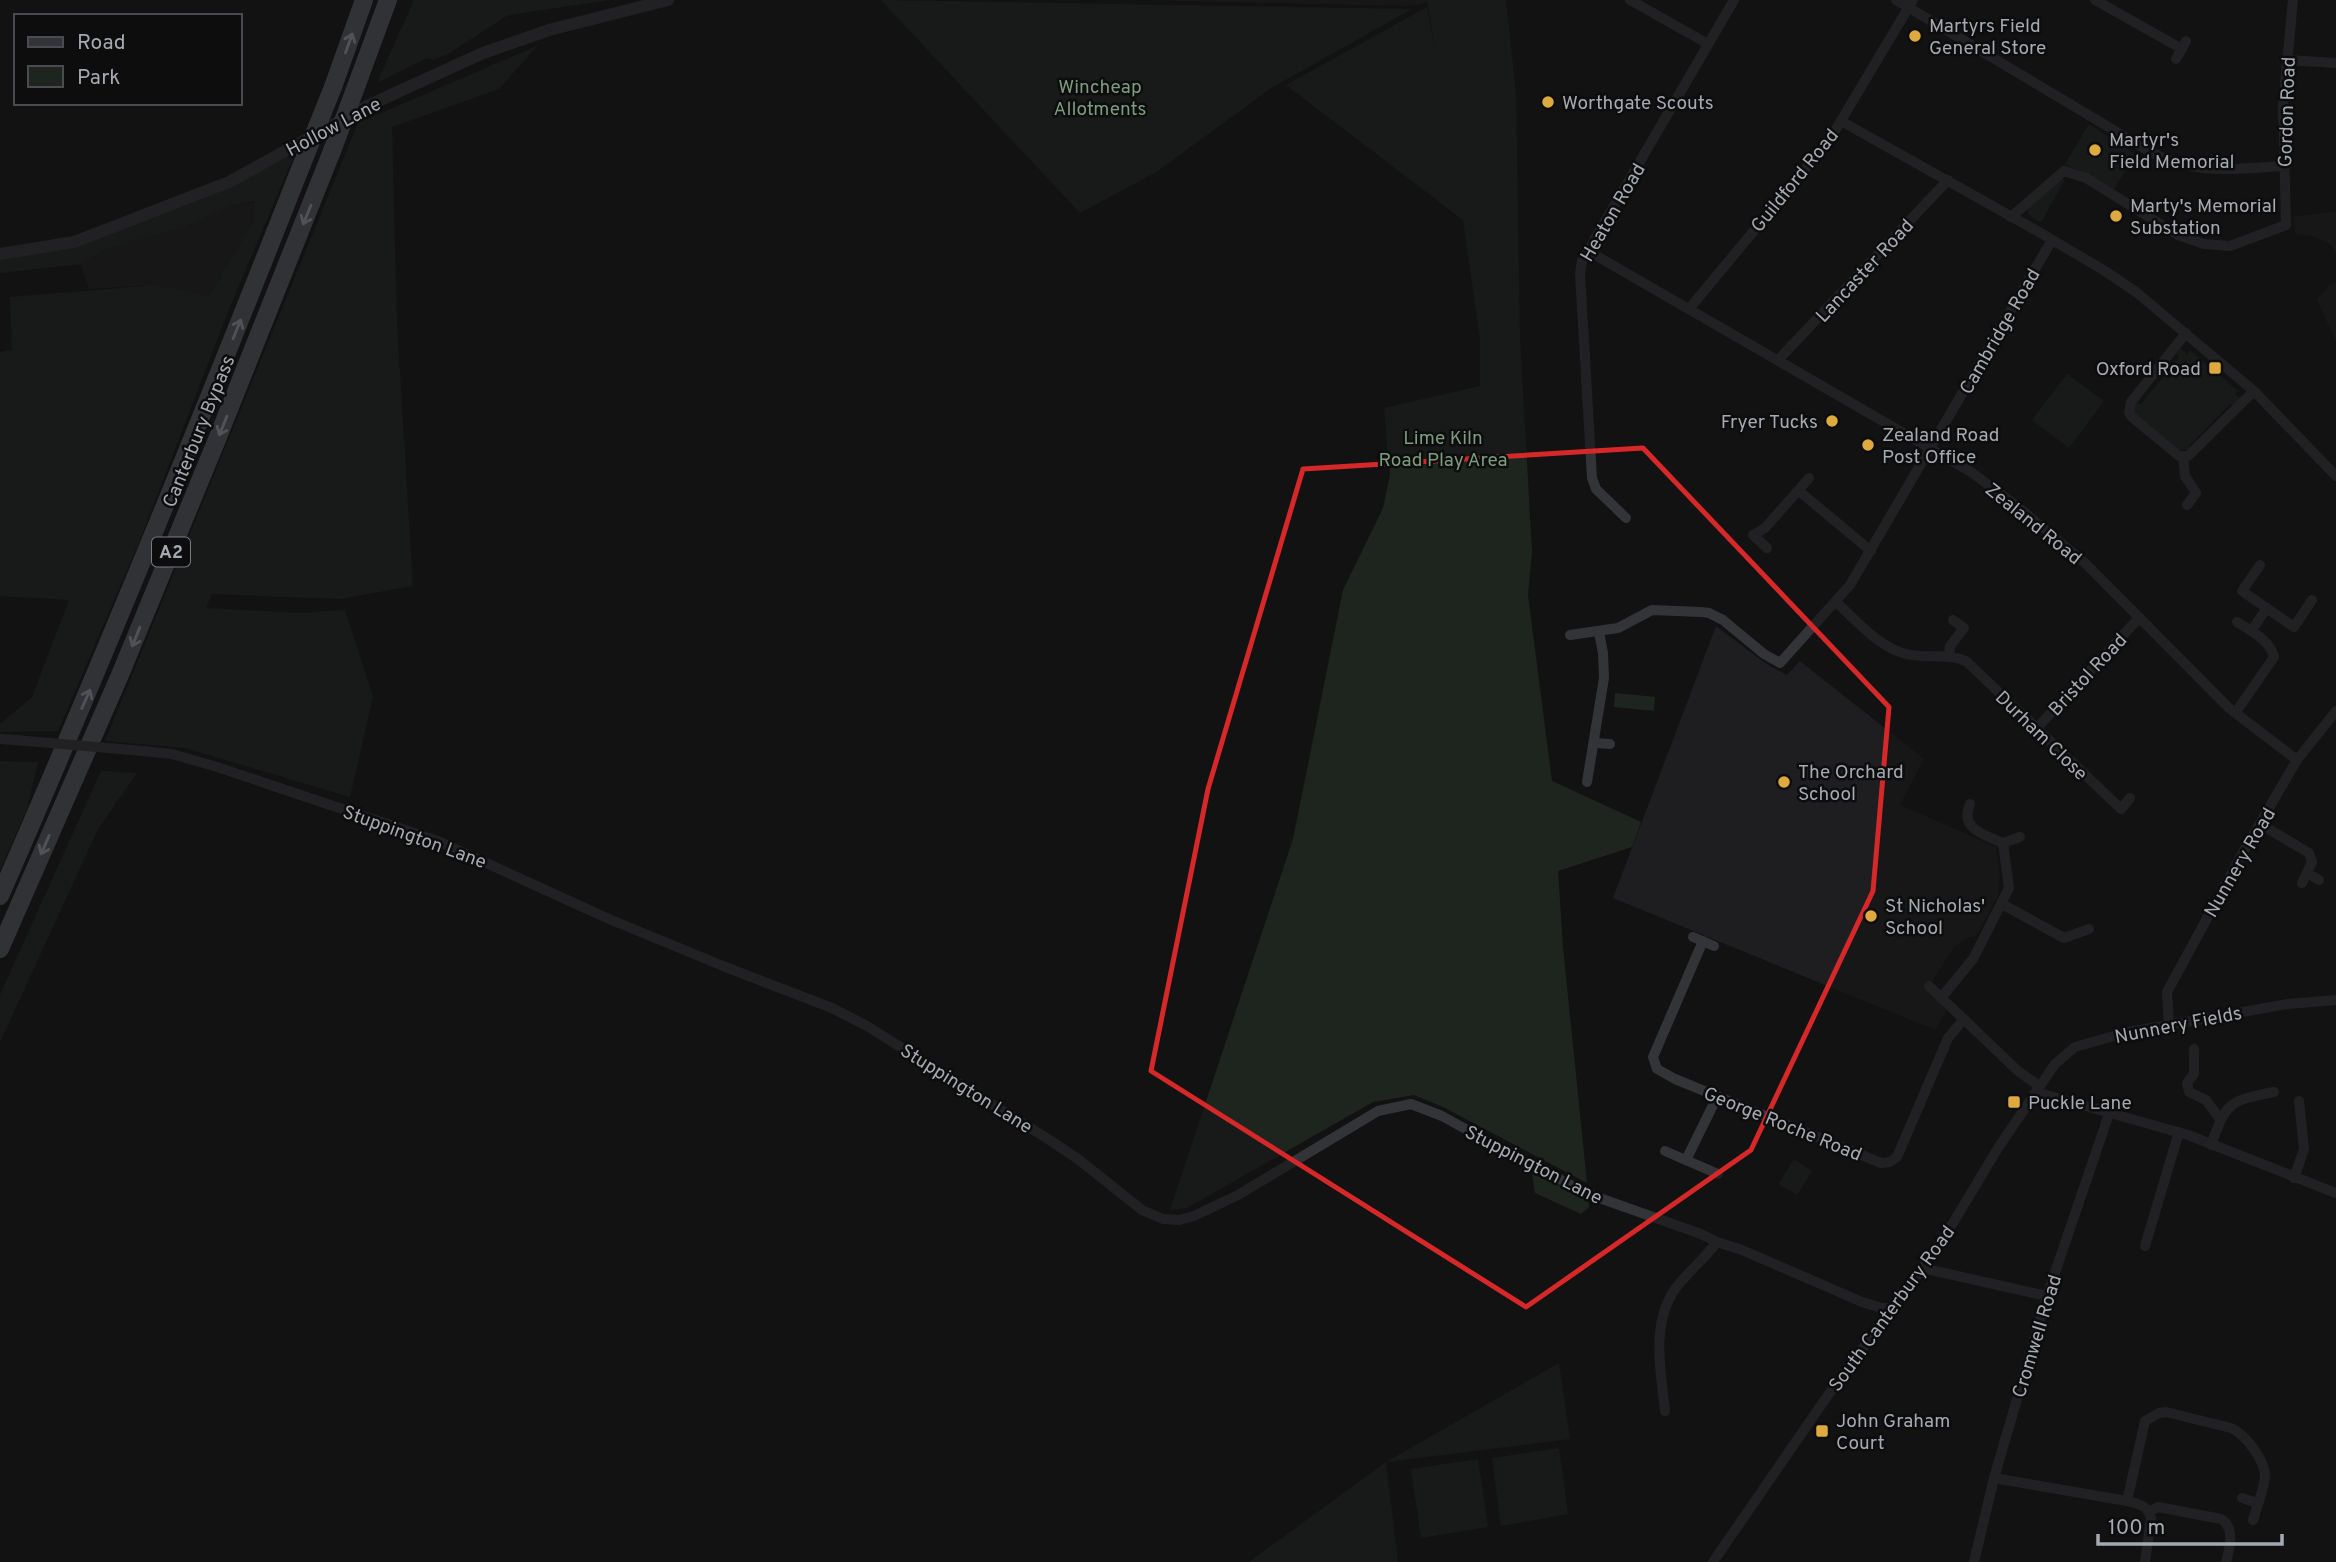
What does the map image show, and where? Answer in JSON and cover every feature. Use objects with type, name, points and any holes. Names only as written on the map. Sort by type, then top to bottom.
[{"type":"highway","name":"Canterbury Bypass","points":[[0,896],[191,447],[333,87],[364,0]]},
{"type":"highway","name":"Canterbury Bypass","points":[[0,949],[125,662],[216,442],[332,152],[388,0]]},
{"type":"street","name":"Hollow Lane","points":[[0,254],[74,242],[229,182],[367,106],[483,53],[549,30],[668,0]]},
{"type":"street","points":[[1630,0],[1708,44]]},
{"type":"street","name":"Heaton Road","points":[[1626,519],[1596,489],[1592,478],[1580,273],[1582,261],[1734,0]]},
{"type":"street","points":[[1896,0],[1911,4],[2147,150],[2171,162],[2210,170],[2284,166]]},
{"type":"street","points":[[2095,0],[2181,49]]},
{"type":"street","name":"Gordon Road","points":[[2011,216],[2064,171],[2086,178],[2178,235],[2204,244],[2230,246],[2286,225],[2283,105],[2293,0]]},
{"type":"street","name":"Guildford Road","points":[[1689,309],[1830,139],[1911,4]]},
{"type":"street","points":[[2287,60],[2336,63]]},
{"type":"street","points":[[1841,121],[2105,271],[2186,332],[2254,391],[2336,476]]},
{"type":"street","name":"Lancaster Road","points":[[1779,359],[1948,180]]},
{"type":"street","name":"Cambridge Road","points":[[1599,632],[1618,628],[1652,610],[1709,613],[1723,620],[1764,654],[1780,663],[1850,586],[2052,240]]},
{"type":"street","name":"Zealand Road","points":[[1588,251],[1972,472],[2085,563],[2189,670],[2236,712],[2297,760]]},
{"type":"street","points":[[2186,332],[2131,402],[2129,413],[2179,456],[2183,456],[2194,452],[2254,391]]},
{"type":"street","points":[[2183,456],[2185,477],[2196,493],[2187,505]]},
{"type":"street","points":[[1767,548],[1753,535],[1765,528],[1809,478]]},
{"type":"street","points":[[1799,491],[1871,551]]},
{"type":"street","points":[[2260,565],[2242,591],[2294,627],[2312,600]]},
{"type":"street","name":"Durham Close","points":[[1836,602],[1880,641],[1898,652],[1966,661],[2035,730],[2121,809],[2130,798]]},
{"type":"street","points":[[2251,631],[2267,608]]},
{"type":"street","name":"Bristol Road","points":[[2035,730],[2139,618]]},
{"type":"street","points":[[1950,657],[1950,646],[1964,628],[1954,620]]},
{"type":"street","points":[[2236,712],[2274,657],[2271,648],[2237,622]]},
{"type":"street","points":[[1570,635],[1599,632],[1603,653],[1604,678],[1587,782]]},
{"type":"street","name":"Nunnery Road","points":[[2169,1024],[2167,992],[2297,760],[2336,711]]},
{"type":"street","name":"Stuppington Lane","points":[[0,739],[172,754],[438,841],[609,919],[832,1008],[867,1026],[1079,1159],[1142,1210],[1163,1219],[1180,1220],[1194,1216],[1238,1195],[1368,1116],[1396,1105],[1411,1104],[1433,1112],[1583,1191],[1755,1255],[1862,1301],[1882,1308],[1892,1308]]},
{"type":"street","points":[[1595,743],[1610,744]]},
{"type":"street","points":[[1970,804],[1967,821],[1972,828],[2003,844],[2020,837]]},
{"type":"street","points":[[2260,824],[2309,853],[2312,862],[2304,878],[2319,880]]},
{"type":"street","points":[[1941,998],[1973,959],[2010,888],[2003,844]]},
{"type":"street","points":[[2002,904],[2064,938],[2089,929]]},
{"type":"street","name":"George Roche Road","points":[[1703,941],[1653,1057],[1654,1064],[1665,1074],[1717,1097],[1881,1163],[1890,1162],[1897,1157],[1948,1038],[1964,1019]]},
{"type":"street","points":[[1929,986],[2037,1089],[2109,1114],[2179,1132],[2336,1193]]},
{"type":"street","name":"Nunnery Fields","points":[[2037,1089],[2054,1063],[2075,1047],[2169,1024],[2288,1004],[2336,1000]]},
{"type":"street","points":[[2194,1049],[2194,1074],[2187,1083],[2189,1092],[2206,1100],[2220,1119]]},
{"type":"street","name":"South Canterbury Road","points":[[1713,1562],[1828,1395],[1922,1269],[2037,1089]]},
{"type":"street","points":[[2211,1145],[2224,1111],[2238,1099],[2274,1092]]},
{"type":"street","points":[[1686,1160],[1717,1097]]},
{"type":"street","points":[[2294,1178],[2305,1149],[2299,1101]]},
{"type":"street","name":"Cromwell Road","points":[[1974,1562],[1994,1478],[2047,1296],[2109,1114]]},
{"type":"street","points":[[2144,1246],[2179,1132]]},
{"type":"street","points":[[1665,1151],[1718,1174]]},
{"type":"street","points":[[1665,1411],[1659,1351],[1663,1315],[1674,1292],[1717,1242]]},
{"type":"street","points":[[1922,1269],[2047,1296]]},
{"type":"street","points":[[1651,1398],[1663,1397]]},
{"type":"street","points":[[2127,1501],[2145,1421],[2166,1412],[2231,1427],[2247,1439],[2263,1469],[2264,1482],[2253,1520]]},
{"type":"street","points":[[1994,1478],[2145,1506],[2150,1511],[2151,1518],[2145,1562]]},
{"type":"street","points":[[2242,1499],[2258,1503]]},
{"type":"street","points":[[2150,1511],[2158,1507],[2226,1522],[2230,1546],[2227,1562]]},
{"type":"highlighted area","points":[[1643,448],[1889,707],[1873,891],[1751,1150],[1526,1307],[1151,1071],[1208,789],[1303,469]]},
{"type":"shaded area","points":[[1136,0],[1429,0],[1429,2],[1411,6]]},
{"type":"shaded area","points":[[255,202],[255,218],[209,296],[157,285],[89,289],[81,264],[108,248],[185,227],[230,206]]},
{"type":"shaded area","points":[[2336,211],[2336,254],[2332,246],[2324,241],[2295,234],[2294,217]]},
{"type":"shaded area","points":[[2336,282],[2336,341],[2317,300],[2329,285]]},
{"type":"shaded area","points":[[1716,626],[1765,663],[1787,675],[1800,661],[1924,759],[1900,805],[1996,847],[2000,875],[1998,896],[1976,936],[1955,946],[1926,990],[1947,1010],[1935,1030],[1613,898]]},
{"type":"green space","points":[[414,0],[610,0],[508,15],[448,54],[433,60],[427,58],[377,83]]},
{"type":"green space","name":"Wincheap Allotments","points":[[881,0],[1412,9],[1271,88],[1158,171],[1080,213]]},
{"type":"green space","name":"Lime Kiln Road Play Area","points":[[1427,0],[1506,0],[1516,94],[1520,337],[1532,552],[1528,595],[1552,781],[1641,822],[1632,847],[1558,871],[1587,1183],[1443,1107],[1414,1095],[1373,1102],[1187,1208],[1170,1210],[1293,839],[1343,590],[1383,508],[1390,475],[1384,408],[1480,386],[1480,338],[1463,220],[1286,85],[1427,7],[1436,56]]},
{"type":"green space","points":[[537,46],[499,89],[392,127],[397,324],[413,586],[340,599],[212,594],[206,608],[301,613],[345,610],[373,697],[350,797],[185,748],[105,741],[358,123]]},
{"type":"green space","points":[[2089,124],[2135,154],[2114,189],[2065,164]]},
{"type":"green space","points":[[298,146],[227,314],[140,540],[58,731],[0,732],[0,724],[32,697],[69,600],[0,596],[0,352],[12,350],[10,297],[157,285],[209,296],[255,218],[255,201],[230,206],[185,227],[108,248],[81,264],[0,273],[0,258],[75,245]]},
{"type":"green space","points":[[2065,179],[2041,223],[2029,215],[2027,208],[2058,181]]},
{"type":"green space","points":[[2180,348],[2187,354],[2190,350],[2238,391],[2235,394],[2241,399],[2235,406],[2230,404],[2189,446],[2190,449],[2177,450],[2135,416],[2133,408],[2136,402],[2141,404],[2179,358],[2176,352]]},
{"type":"green space","points":[[2067,374],[2104,401],[2069,448],[2032,420]]},
{"type":"green space","points":[[1615,693],[1655,697],[1654,711],[1614,707]]},
{"type":"green space","points":[[0,761],[38,762],[27,809],[0,870]]},
{"type":"green space","points":[[101,771],[137,773],[98,829],[0,1042],[0,995]]},
{"type":"green space","points":[[1794,1159],[1812,1171],[1797,1195],[1779,1184]]},
{"type":"green space","points":[[1532,1174],[1588,1198],[1589,1207],[1581,1214],[1535,1193]]},
{"type":"green space","points":[[1559,1363],[1570,1439],[1386,1462]]},
{"type":"green space","points":[[1559,1448],[1568,1514],[1501,1526],[1492,1458]]},
{"type":"green space","points":[[1478,1459],[1488,1527],[1421,1538],[1411,1469]]},
{"type":"green space","points":[[1386,1462],[1398,1562],[1249,1562]]},
{"type":"place","name":"Martyrs Field General Store","points":[[1915,36]]},
{"type":"place","name":"Worthgate Scouts","points":[[1548,102]]},
{"type":"place","name":"Martyr's Field Memorial","points":[[2095,150]]},
{"type":"place","name":"Marty's Memorial Substation","points":[[2116,216]]},
{"type":"place","name":"Oxford Road","points":[[2215,368]]},
{"type":"place","name":"Fryer Tucks","points":[[1832,421]]},
{"type":"place","name":"Zealand Road Post Office","points":[[1868,445]]},
{"type":"place","name":"The Orchard School","points":[[1784,782]]},
{"type":"place","name":"St Nicholas' School","points":[[1871,916]]},
{"type":"place","name":"Puckle Lane","points":[[2014,1102]]},
{"type":"place","name":"John Graham Court","points":[[1822,1431]]}]
